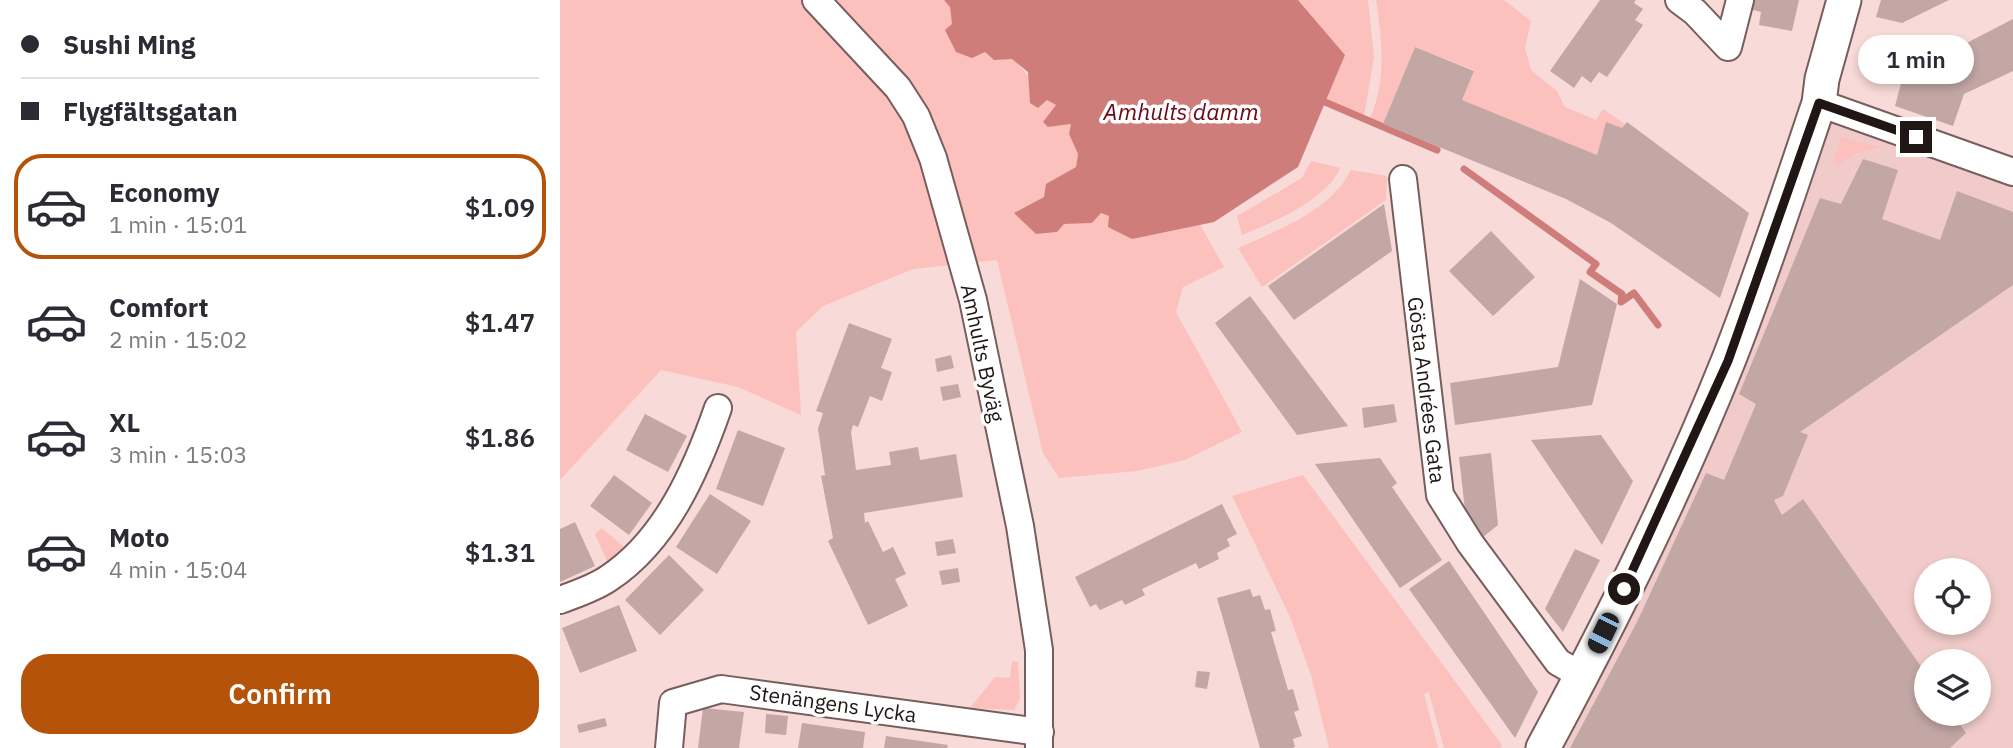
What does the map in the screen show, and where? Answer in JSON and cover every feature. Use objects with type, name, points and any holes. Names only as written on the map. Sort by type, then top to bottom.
[{"type":"street","name":"Amhults Byväg","points":[[816,0],[898,88],[916,116],[933,158],[973,300],[1020,526],[1039,650],[1039,740]]},
{"type":"street","points":[[1679,0],[1695,12],[1728,47],[1740,0]]},
{"type":"street","points":[[1543,748],[1582,676],[1723,373],[1819,103],[1822,79],[1844,0]]},
{"type":"street","points":[[1819,103],[2013,172]]},
{"type":"street","name":"Gösta Andrées Gata","points":[[1403,180],[1440,495],[1470,543],[1558,662],[1582,676]]},
{"type":"street","points":[[560,600],[609,578],[653,536],[678,500],[695,468],[718,408]]},
{"type":"street","name":"Stenängens Lycka","points":[[669,748],[673,703],[721,689],[1039,740]]},
{"type":"shaded area","points":[[560,0],[944,0],[950,7],[952,24],[946,31],[985,52],[994,60],[1012,58],[1044,96],[1056,105],[1043,122],[1048,127],[1071,124],[1069,134],[1078,154],[1076,167],[1047,184],[1044,197],[1015,213],[1036,234],[1057,232],[1064,224],[1092,223],[1101,213],[1109,216],[1132,239],[1199,223],[1224,267],[1183,287],[1176,312],[1242,432],[1185,460],[1137,471],[1059,478],[1043,453],[997,260],[913,269],[823,306],[796,332],[801,415],[738,387],[661,370],[560,480]]},
{"type":"shaded area","points":[[1298,0],[1368,0],[1374,57],[1364,116],[1326,100],[1345,55]]},
{"type":"shaded area","points":[[1376,0],[1504,0],[1531,21],[1525,48],[1531,70],[1557,91],[1565,107],[1596,120],[1603,109],[1625,124],[1622,128],[1606,122],[1597,155],[1462,100],[1474,70],[1415,47],[1383,124],[1370,118],[1379,89],[1382,60]]},
{"type":"shaded area","points":[[1826,118],[2013,181],[2013,748],[1551,748]]},
{"type":"shaded area","points":[[1842,137],[1880,147],[1855,154],[1839,164],[1833,161]]},
{"type":"shaded area","points":[[1311,161],[1340,168],[1334,179],[1312,200],[1283,217],[1242,235],[1237,216],[1302,178]]},
{"type":"shaded area","points":[[1351,170],[1387,176],[1386,200],[1262,287],[1238,248],[1302,218],[1317,208],[1331,197]]},
{"type":"shaded area","points":[[1303,475],[1502,745],[1500,748],[1444,748],[1429,692],[1424,694],[1438,748],[1329,748],[1311,675],[1290,617],[1232,496]]},
{"type":"shaded area","points":[[602,528],[625,548],[612,563],[607,561],[595,534]]},
{"type":"shaded area","points":[[1012,661],[1018,662],[1020,699],[1014,710],[970,708],[995,677],[1010,678]]},
{"type":"water","name":"Amhults damm","points":[[944,0],[1298,0],[1345,55],[1298,167],[1214,222],[1132,239],[1108,227],[1109,216],[1101,213],[1092,223],[1064,224],[1057,232],[1036,234],[1014,213],[1044,197],[1046,184],[1076,167],[1078,154],[1069,134],[1071,124],[1048,127],[1043,122],[1056,105],[1047,100],[1038,108],[1030,103],[1028,72],[1012,59],[994,60],[985,52],[972,58],[956,52],[945,30],[952,24],[950,7]]},
{"type":"building","points":[[1600,0],[1636,0],[1634,3],[1643,9],[1635,20],[1643,25],[1607,77],[1599,72],[1591,83],[1582,76],[1574,88],[1550,71]]},
{"type":"building","points":[[1752,0],[1799,0],[1792,31],[1759,25],[1761,12],[1750,9]]},
{"type":"building","points":[[1881,0],[1949,0],[1902,23],[1876,17]]},
{"type":"building","points":[[2013,19],[2013,71],[1964,94],[1953,126],[1895,106],[1903,76]]},
{"type":"building","points":[[1415,47],[1474,71],[1462,100],[1597,155],[1606,122],[1622,128],[1627,122],[1749,213],[1720,298],[1611,223],[1566,199],[1383,124]]},
{"type":"building","points":[[1863,159],[1898,170],[1882,219],[1940,240],[1957,191],[2013,212],[2013,285],[1800,432],[1808,435],[1783,496],[1774,500],[1782,515],[1803,499],[1914,657],[1914,726],[1961,726],[1966,733],[1950,748],[1570,748],[1637,622],[1706,473],[1724,480],[1756,404],[1739,394],[1820,198],[1841,204]]},
{"type":"building","points":[[1384,204],[1392,251],[1294,320],[1268,286]]},
{"type":"building","points":[[1491,231],[1535,277],[1493,316],[1449,271]]},
{"type":"building","points":[[1580,279],[1617,304],[1592,405],[1455,425],[1450,383],[1558,367]]},
{"type":"building","points":[[1250,296],[1348,426],[1297,435],[1215,323]]},
{"type":"building","points":[[849,323],[892,339],[881,368],[892,372],[882,401],[870,396],[858,427],[853,425],[851,432],[856,470],[891,465],[889,452],[918,447],[920,460],[956,454],[963,497],[864,513],[865,523],[868,521],[883,552],[893,547],[906,574],[895,579],[908,606],[868,625],[828,541],[833,538],[821,476],[825,475],[818,429],[823,413],[816,411]]},
{"type":"building","points":[[951,355],[954,368],[937,372],[935,359]]},
{"type":"building","points":[[958,384],[961,397],[943,401],[940,387]]},
{"type":"building","points":[[1394,404],[1397,422],[1364,428],[1362,408]]},
{"type":"building","points":[[645,414],[687,436],[668,472],[626,450]]},
{"type":"building","points":[[738,430],[785,448],[763,506],[716,489]]},
{"type":"building","points":[[1601,435],[1633,481],[1602,545],[1531,440]]},
{"type":"building","points":[[1491,453],[1498,525],[1483,537],[1465,510],[1459,457]]},
{"type":"building","points":[[1380,458],[1397,483],[1392,487],[1442,560],[1400,588],[1315,464]]},
{"type":"building","points":[[614,475],[652,503],[629,535],[590,506]]},
{"type":"building","points":[[710,494],[751,521],[717,574],[676,547]]},
{"type":"building","points":[[1222,504],[1237,534],[1227,539],[1230,546],[1217,553],[1219,559],[1199,569],[1196,563],[1142,589],[1145,595],[1125,605],[1122,600],[1100,610],[1096,604],[1090,607],[1075,577]]},
{"type":"building","points":[[575,522],[595,566],[560,582],[560,529]]},
{"type":"building","points":[[953,539],[956,553],[937,556],[935,542]]},
{"type":"building","points":[[1575,549],[1600,560],[1563,632],[1545,609]]},
{"type":"building","points":[[669,555],[704,590],[660,635],[625,600]]},
{"type":"building","points":[[1449,561],[1538,692],[1515,738],[1409,589]]},
{"type":"building","points":[[958,568],[960,582],[942,585],[939,571]]},
{"type":"building","points":[[1250,589],[1253,597],[1260,595],[1265,610],[1270,609],[1276,631],[1271,632],[1288,690],[1293,689],[1299,710],[1294,712],[1302,736],[1293,739],[1295,747],[1292,748],[1260,748],[1217,598]]},
{"type":"building","points":[[619,605],[637,651],[580,673],[562,628]]},
{"type":"building","points":[[1197,671],[1210,672],[1207,689],[1195,687]]},
{"type":"building","points":[[703,708],[744,712],[739,748],[698,748]]},
{"type":"building","points":[[766,714],[788,716],[786,735],[765,733]]},
{"type":"building","points":[[605,718],[607,726],[579,733],[577,725]]},
{"type":"building","points":[[802,723],[865,732],[863,748],[798,748]]},
{"type":"building","points":[[886,736],[948,745],[947,748],[884,748]]},
{"type":"waterway","points":[[1325,102],[1437,150]]},
{"type":"waterway","points":[[1464,169],[1596,264],[1590,272],[1622,294],[1621,302],[1634,293],[1658,325]]},
{"type":"route","points":[[1624,589],[1728,361],[1819,103],[1916,137]]}]
